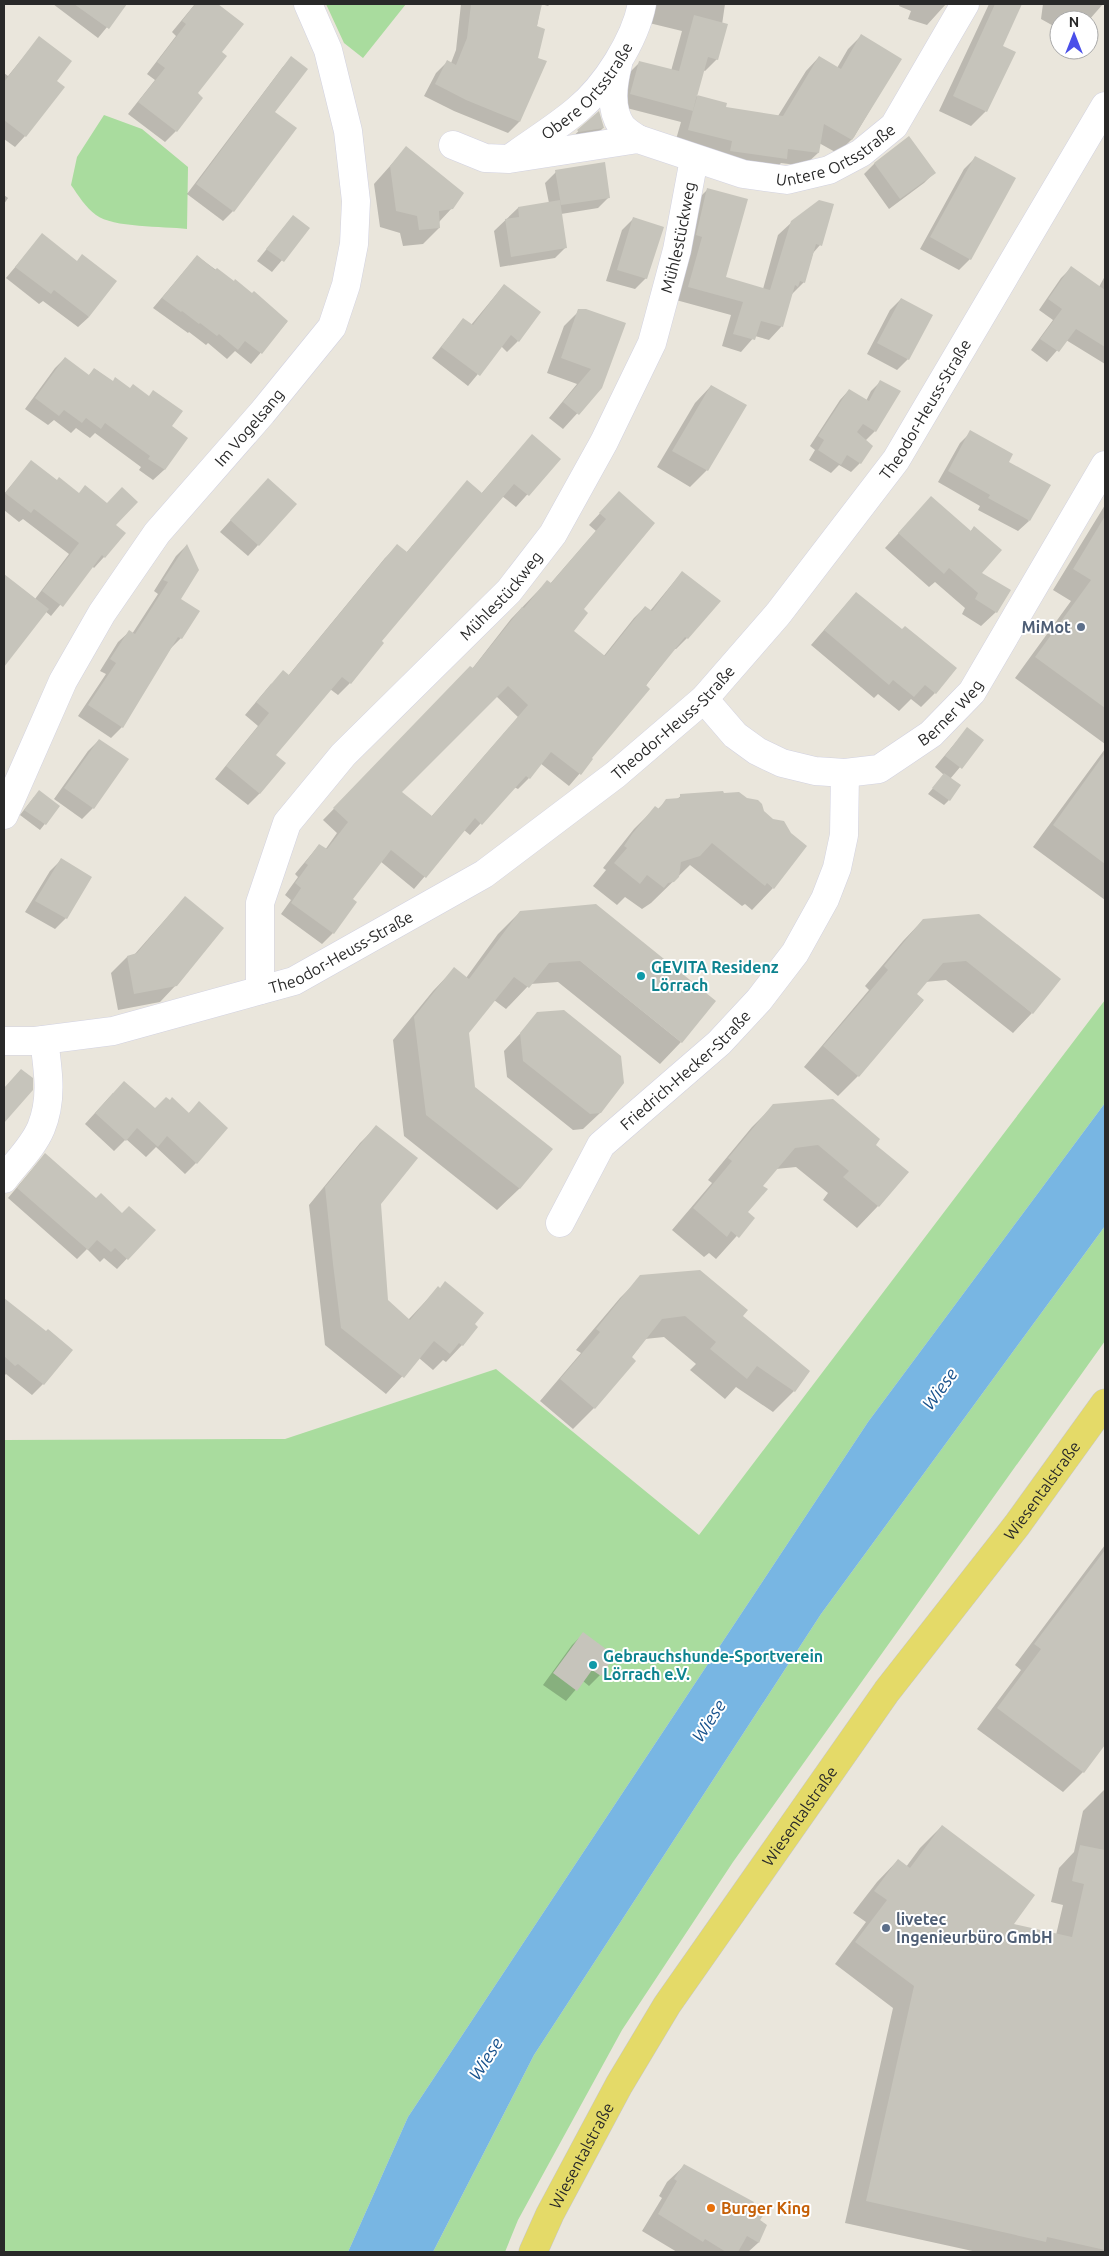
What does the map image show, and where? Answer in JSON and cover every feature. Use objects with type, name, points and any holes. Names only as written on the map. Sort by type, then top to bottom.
[{"type":"main road","name":"Wiesentalstraße","points":[[533,2252],[550,2214],[619,2084],[667,2004],[887,1692],[1017,1525],[1105,1403]]},
{"type":"street","name":"Im Vogelsang","points":[[4,815],[63,681],[102,613],[157,533],[262,413],[332,327],[346,285],[354,244],[356,201],[345,122],[328,50],[308,4]]},
{"type":"street","name":"Obere Ortsstraße","points":[[509,159],[578,109],[601,85],[620,58],[640,17],[642,4]]},
{"type":"street","name":"Untere Ortsstraße","points":[[620,58],[612,86],[615,107],[622,127],[638,139],[743,174],[787,180],[829,170],[861,153],[894,126],[965,4]]},
{"type":"street","name":"Theodor-Heuss-Straße","points":[[4,1041],[44,1040],[113,1031],[294,981],[484,874],[615,775],[704,699],[778,614],[896,460],[1105,106]]},
{"type":"street","name":"Untere Ortsstraße","points":[[453,145],[485,158],[509,159],[638,139]]},
{"type":"street","name":"Mühlestückweg","points":[[260,990],[260,903],[287,823],[343,755],[509,591],[554,534],[604,442],[652,343],[677,250],[694,159]]},
{"type":"street","name":"Berner Weg","points":[[704,699],[735,735],[757,751],[782,763],[815,770],[845,773],[879,769],[931,734],[972,692],[1105,464]]},
{"type":"street","name":"Friedrich-Hecker-Straße","points":[[560,1222],[601,1145],[720,1043],[759,1000],[795,953],[825,899],[837,868],[844,835],[845,773]]},
{"type":"street","points":[[4,1179],[41,1129],[49,1100],[49,1074],[44,1040]]},
{"type":"green space","points":[[326,4],[406,4],[363,58],[344,43]]},
{"type":"green space","points":[[104,115],[142,129],[188,167],[187,229],[139,226],[114,222],[96,215],[79,197],[71,185],[77,157]]},
{"type":"green space","points":[[1105,1000],[1105,1103],[868,1422],[408,2117],[348,2252],[4,2252],[4,1440],[285,1439],[496,1369],[699,1535]]},
{"type":"green space","points":[[1105,1226],[1105,1341],[733,1862],[622,2030],[518,2220],[505,2252],[433,2252],[534,2055],[821,1614]]},
{"type":"water","name":"Wiese","points":[[1105,1103],[1105,1226],[821,1614],[534,2055],[433,2252],[348,2252],[408,2117],[868,1422]]},
{"type":"building","points":[[74,4],[127,4],[109,29]]},
{"type":"building","points":[[195,4],[218,4],[244,24],[222,52],[227,56],[198,93],[203,98],[177,132],[138,102],[165,68],[157,62],[186,24],[182,21]]},
{"type":"building","points":[[471,4],[542,4],[537,26],[545,29],[538,58],[547,61],[520,122],[466,100],[435,84],[447,60],[456,65],[467,38]]},
{"type":"building","points":[[995,4],[1022,4],[1003,46],[1016,52],[987,112],[953,96]]},
{"type":"building","points":[[694,15],[728,24],[718,60],[708,57],[693,111],[630,94],[639,61],[679,71]]},
{"type":"building","points":[[861,34],[902,59],[852,140],[824,124],[819,153],[788,149],[787,159],[730,151],[732,141],[688,130],[697,95],[727,103],[726,107],[783,116],[819,56],[841,69]]},
{"type":"building","points":[[39,36],[72,61],[57,81],[65,87],[26,137],[4,120],[4,82]]},
{"type":"building","points":[[291,56],[308,69],[275,112],[297,128],[234,212],[196,184]]},
{"type":"building","points":[[599,111],[604,128],[579,132],[577,130]]},
{"type":"building","points":[[909,136],[936,173],[900,199],[874,163]]},
{"type":"building","points":[[406,146],[464,193],[453,209],[439,211],[440,228],[419,230],[417,216],[396,211],[390,166]]},
{"type":"building","points":[[975,156],[1016,178],[971,260],[930,237]]},
{"type":"building","points":[[605,162],[610,198],[561,205],[555,170]]},
{"type":"building","points":[[707,188],[748,199],[726,277],[770,290],[791,221],[819,200],[834,204],[822,246],[816,244],[805,283],[800,281],[798,287],[795,285],[783,327],[761,321],[755,340],[733,334],[743,302],[688,287],[702,237],[696,235]]},
{"type":"building","points":[[560,200],[567,248],[511,257],[505,219],[519,217],[518,207]]},
{"type":"building","points":[[293,215],[310,228],[284,262],[266,249]]},
{"type":"building","points":[[633,217],[664,227],[647,279],[617,270]]},
{"type":"building","points":[[42,233],[77,261],[82,254],[117,281],[89,317],[54,290],[51,294],[15,267]]},
{"type":"building","points":[[197,255],[215,270],[217,268],[234,281],[235,279],[252,293],[254,291],[288,321],[262,354],[245,341],[238,350],[219,334],[217,336],[162,298]]},
{"type":"building","points":[[1071,266],[1105,290],[1105,347],[1076,329],[1059,352],[1040,339],[1062,309],[1048,299]]},
{"type":"building","points":[[504,284],[541,312],[519,342],[511,335],[480,376],[441,347],[463,318],[473,325]]},
{"type":"building","points":[[901,298],[933,315],[909,360],[877,343]]},
{"type":"building","points":[[578,309],[586,309],[626,323],[602,388],[579,415],[563,402],[591,369],[561,358]]},
{"type":"building","points":[[65,357],[89,375],[94,368],[113,381],[115,377],[130,388],[133,384],[149,396],[153,390],[183,411],[172,426],[188,438],[165,470],[148,459],[150,456],[105,423],[101,429],[86,418],[82,423],[64,410],[59,416],[35,398]]},
{"type":"building","points":[[880,380],[901,391],[876,432],[863,424],[857,432],[873,446],[861,464],[847,455],[841,465],[818,450],[824,440],[818,436],[849,389],[869,401]]},
{"type":"building","points":[[711,385],[747,405],[708,471],[672,451]]},
{"type":"building","points":[[970,430],[1013,454],[1009,462],[1051,485],[1030,521],[988,498],[990,495],[948,471]]},
{"type":"building","points":[[532,434],[561,459],[529,496],[514,484],[382,641],[384,643],[351,684],[342,677],[276,755],[286,763],[260,794],[226,766],[269,713],[256,702],[283,670],[289,675],[397,544],[407,552],[467,480],[482,493]]},
{"type":"building","points":[[31,460],[57,480],[59,477],[79,493],[85,485],[107,503],[122,487],[138,502],[116,525],[126,533],[105,558],[102,555],[63,607],[42,591],[79,543],[34,509],[31,513],[5,493]]},
{"type":"building","points":[[268,478],[297,504],[259,546],[230,520]]},
{"type":"building","points":[[619,491],[655,523],[584,609],[588,613],[574,631],[605,656],[645,606],[652,611],[682,571],[721,601],[688,639],[685,637],[646,685],[650,689],[592,758],[581,775],[551,752],[530,779],[526,776],[482,825],[475,818],[426,878],[391,850],[353,899],[357,902],[334,934],[291,903],[301,888],[295,883],[308,865],[305,863],[319,844],[327,849],[348,822],[333,808],[470,666],[473,668],[522,607],[524,608],[547,580],[551,583],[606,519],[599,513]],"holes":[[[508,686],[528,705],[432,816],[402,792]]]},
{"type":"building","points":[[931,496],[971,531],[974,526],[1002,550],[982,573],[1011,590],[997,613],[975,599],[978,593],[949,568],[944,574],[898,533]]},
{"type":"building","name":"MiMot","points":[[1105,516],[1105,708],[1035,657],[1091,580],[1073,569]]},
{"type":"building","points":[[187,544],[199,570],[181,599],[200,611],[182,639],[178,637],[123,728],[88,705],[116,663],[110,659],[129,630],[135,634],[168,582],[163,580]]},
{"type":"building","points":[[4,574],[49,609],[4,667]]},
{"type":"building","points":[[856,592],[902,629],[905,626],[957,668],[936,694],[925,685],[914,697],[893,680],[889,685],[824,630]]},
{"type":"building","points":[[967,727],[984,740],[962,769],[945,756]]},
{"type":"building","points":[[99,739],[129,759],[94,809],[64,788]]},
{"type":"building","points":[[1105,753],[1105,864],[1053,825]]},
{"type":"building","points":[[944,773],[961,785],[950,801],[932,788]]},
{"type":"building","points":[[39,790],[60,806],[46,825],[24,810]]},
{"type":"building","points":[[723,791],[724,793],[739,792],[747,798],[758,800],[762,804],[764,811],[773,819],[784,821],[791,833],[807,846],[774,889],[767,883],[765,886],[712,843],[700,856],[681,862],[679,877],[674,882],[668,883],[664,888],[647,875],[640,884],[614,863],[627,848],[624,846],[632,834],[655,806],[659,809],[666,799],[680,798],[680,794]]},
{"type":"building","points":[[61,858],[92,877],[67,919],[35,901]]},
{"type":"building","points":[[185,896],[224,928],[177,986],[134,994],[127,956],[137,953]]},
{"type":"building","points":[[596,904],[716,1001],[682,1043],[580,961],[549,963],[529,988],[514,977],[469,1033],[475,1087],[553,1149],[520,1189],[426,1115],[414,1017],[454,967],[469,979],[520,911]]},
{"type":"building","points":[[979,914],[1061,979],[1033,1014],[966,961],[943,963],[917,994],[924,1000],[859,1077],[823,1046],[888,970],[884,966],[923,919]]},
{"type":"building","points":[[564,1010],[621,1056],[624,1083],[601,1113],[590,1114],[523,1061],[520,1033],[537,1012]]},
{"type":"building","points":[[21,1069],[33,1078],[33,1090],[4,1123],[4,1088]]},
{"type":"building","points":[[124,1081],[155,1108],[166,1097],[170,1100],[172,1097],[189,1113],[199,1101],[228,1128],[197,1164],[167,1136],[158,1147],[137,1128],[126,1141],[95,1113]]},
{"type":"building","points":[[833,1099],[880,1139],[876,1145],[909,1172],[879,1207],[843,1177],[849,1171],[818,1145],[795,1148],[763,1186],[768,1189],[748,1212],[755,1218],[739,1238],[731,1231],[727,1237],[693,1208],[732,1161],[728,1158],[773,1104]]},
{"type":"building","points":[[376,1125],[418,1158],[381,1204],[388,1300],[410,1320],[438,1286],[440,1288],[445,1281],[484,1313],[475,1324],[478,1327],[463,1346],[459,1343],[450,1354],[434,1341],[404,1378],[341,1328],[333,1264],[325,1187]]},
{"type":"building","points":[[45,1153],[96,1198],[101,1193],[122,1213],[129,1206],[156,1230],[128,1260],[115,1248],[111,1252],[97,1240],[88,1250],[17,1188]]},
{"type":"building","points":[[700,1270],[748,1310],[743,1316],[810,1371],[795,1392],[757,1366],[747,1379],[710,1349],[716,1342],[685,1316],[662,1319],[632,1357],[636,1361],[595,1409],[560,1379],[600,1332],[596,1329],[640,1275]]},
{"type":"building","points":[[4,1298],[46,1331],[48,1329],[73,1350],[44,1385],[18,1364],[15,1366],[4,1356]]},
{"type":"building","points":[[1105,1550],[1105,1745],[1084,1773],[997,1708],[1041,1649],[1034,1644]]},
{"type":"building","points":[[583,1632],[606,1649],[603,1654],[612,1660],[601,1676],[592,1670],[577,1691],[553,1673]]},
{"type":"building","points":[[942,1825],[1035,1895],[1014,1924],[1072,1937],[1084,1884],[1072,1881],[1080,1845],[1105,1850],[1105,2250],[1047,2237],[1046,2242],[866,2201],[914,1986],[855,1942],[887,1900],[874,1891],[898,1859],[910,1868]]},
{"type":"building","name":"Burger King","points":[[684,2164],[754,2202],[753,2204],[766,2211],[760,2220],[767,2225],[759,2243],[747,2236],[738,2252],[726,2252],[705,2239],[703,2242],[658,2214],[677,2181],[674,2179]]},
{"type":"place","name":"MiMot","points":[[1081,627]]},
{"type":"place","name":"GEVITA Residenz Lörrach","points":[[641,976]]},
{"type":"place","name":"Gebrauchshunde-Sportverein Lörrach e.V.","points":[[593,1665]]},
{"type":"place","name":"livetec Ingenieurbüro GmbH","points":[[886,1928]]},
{"type":"place","name":"Burger King","points":[[711,2208]]}]
